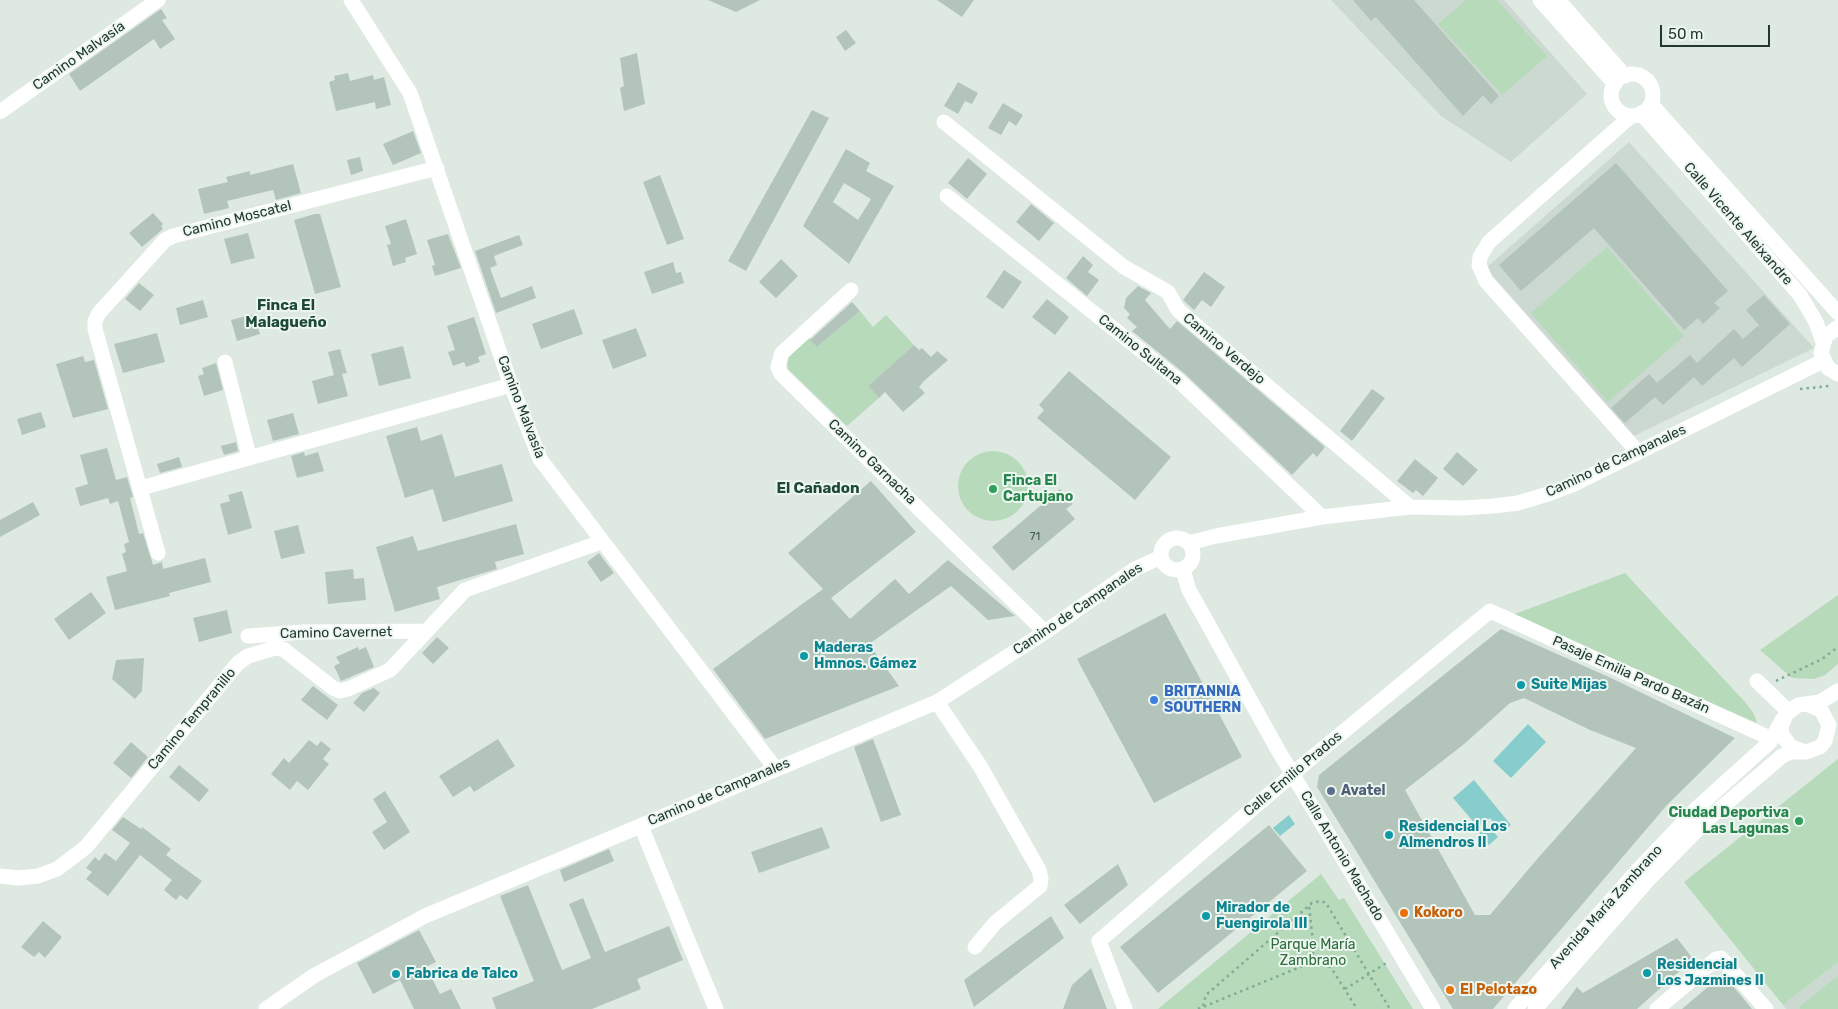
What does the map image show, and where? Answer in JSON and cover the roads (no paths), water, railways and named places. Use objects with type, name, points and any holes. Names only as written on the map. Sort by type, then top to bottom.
[{"type":"street","name":"Camino Malvasía","points":[[0,112],[158,0]]},
{"type":"street","name":"Camino Malvasía","points":[[351,0],[410,93],[511,385],[540,459],[775,768]]},
{"type":"street","points":[[1540,0],[1620,80]]},
{"type":"street","points":[[1558,0],[1620,80]]},
{"type":"street","points":[[1620,80],[1637,75],[1648,81],[1653,93],[1641,111],[1489,242],[1480,257],[1479,265],[1486,281],[1637,451]]},
{"type":"street","name":"Calle Vicente Aleixandre","points":[[1620,80],[1612,92],[1615,106],[1620,111],[1641,111],[1800,295],[1816,322],[1823,342]]},
{"type":"street","points":[[1641,111],[1838,313]]},
{"type":"street","name":"Camino Verdejo","points":[[944,122],[1124,267],[1168,292],[1178,310],[1410,507]]},
{"type":"street","name":"Camino Moscatel","points":[[158,553],[95,329],[95,321],[99,313],[159,248],[173,236],[437,168]]},
{"type":"street","name":"Camino Sultana","points":[[947,196],[1178,380],[1322,517]]},
{"type":"street","name":"Camino Garnacha","points":[[851,290],[782,353],[778,367],[781,374],[1044,632]]},
{"type":"street","points":[[1836,380],[1823,361],[1821,353],[1823,342],[1832,330],[1838,328]]},
{"type":"street","name":"Camino de Campanales","points":[[1189,543],[1216,536],[1322,517],[1410,507],[1463,508],[1518,503],[1572,485],[1637,451],[1823,361]]},
{"type":"street","points":[[225,362],[249,456]]},
{"type":"street","points":[[141,488],[249,456],[511,385]]},
{"type":"street","points":[[1179,538],[1189,543],[1193,557],[1188,567],[1183,570],[1172,570],[1163,563],[1160,557],[1162,547],[1169,539],[1179,538]]},
{"type":"street","name":"Camino Tempranillo","points":[[0,876],[18,878],[38,876],[57,869],[86,847],[238,663],[248,656],[275,648],[283,649],[333,688],[340,691],[390,670],[424,631],[465,590],[602,542]]},
{"type":"street","name":"Camino de Campanales","points":[[266,1009],[315,975],[425,916],[775,768],[937,702],[1044,632],[1135,569],[1160,557]]},
{"type":"street","name":"Calle Antonio Machado","points":[[1183,570],[1189,590],[1292,774],[1433,1009]]},
{"type":"street","name":"Calle Emilio Prados","points":[[1125,1009],[1099,941],[1292,774],[1490,611]]},
{"type":"street","name":"Pasaje Emilia Pardo Bazán","points":[[1490,611],[1772,739]]},
{"type":"street","name":"Camino Cavernet","points":[[248,636],[304,632],[424,631]]},
{"type":"street","points":[[1760,684],[1785,716]]},
{"type":"street","points":[[1838,690],[1820,702],[1798,705],[1785,716],[1781,728],[1786,742],[1794,749],[1806,752],[1820,747],[1830,739],[1838,712]]},
{"type":"street","points":[[937,702],[980,766],[1039,870],[1041,879],[1040,886],[996,922],[975,947]]},
{"type":"street","points":[[1806,704],[1814,706],[1824,714],[1829,725],[1830,739]]},
{"type":"street","name":"Avenida María Zambrano","points":[[1515,1009],[1636,871],[1684,821],[1772,739],[1785,716]]},
{"type":"street","name":"Avenida María Zambrano","points":[[1542,1006],[1648,880],[1708,819],[1782,756],[1791,752],[1806,752]]},
{"type":"street","points":[[641,826],[716,1009]]},
{"type":"street","points":[[1657,1009],[1716,959],[1720,958],[1766,1009]]},
{"type":"water","points":[[1528,724],[1546,742],[1511,778],[1493,761]]},
{"type":"water","points":[[1474,780],[1511,825],[1502,832],[1490,818],[1478,827],[1453,798]]},
{"type":"water","points":[[1289,815],[1295,824],[1280,836],[1273,828]]},
{"type":"water","points":[[1489,826],[1498,837],[1489,845],[1479,833]]},
{"type":"place","name":"Finca El Cartujano","points":[[993,489]]},
{"type":"place","name":"Maderas Hmnos. Gámez","points":[[804,656]]},
{"type":"place","name":"Suite Mijas","points":[[1521,685]]},
{"type":"place","name":"BRITANNIA SOUTHERN","points":[[1154,700]]},
{"type":"place","name":"Avatel","points":[[1331,791]]},
{"type":"place","name":"Ciudad Deportiva Las Lagunas","points":[[1799,821]]},
{"type":"place","name":"Residencial Los Almendros II","points":[[1389,835]]},
{"type":"place","name":"Kokoro","points":[[1404,913]]},
{"type":"place","name":"Mirador de Fuengirola III","points":[[1206,916]]},
{"type":"place","name":"Residencial Los Jazmines II","points":[[1647,973]]},
{"type":"place","name":"Fabrica de Talco","points":[[396,974]]},
{"type":"place","name":"El Pelotazo","points":[[1450,990]]},
{"type":"district","name":"Finca El Malagueño","points":[[286,314]]},
{"type":"district","name":"El Cañadon","points":[[818,489]]},
{"type":"park label","name":"Parque María Zambrano","points":[[1313,954]]}]
